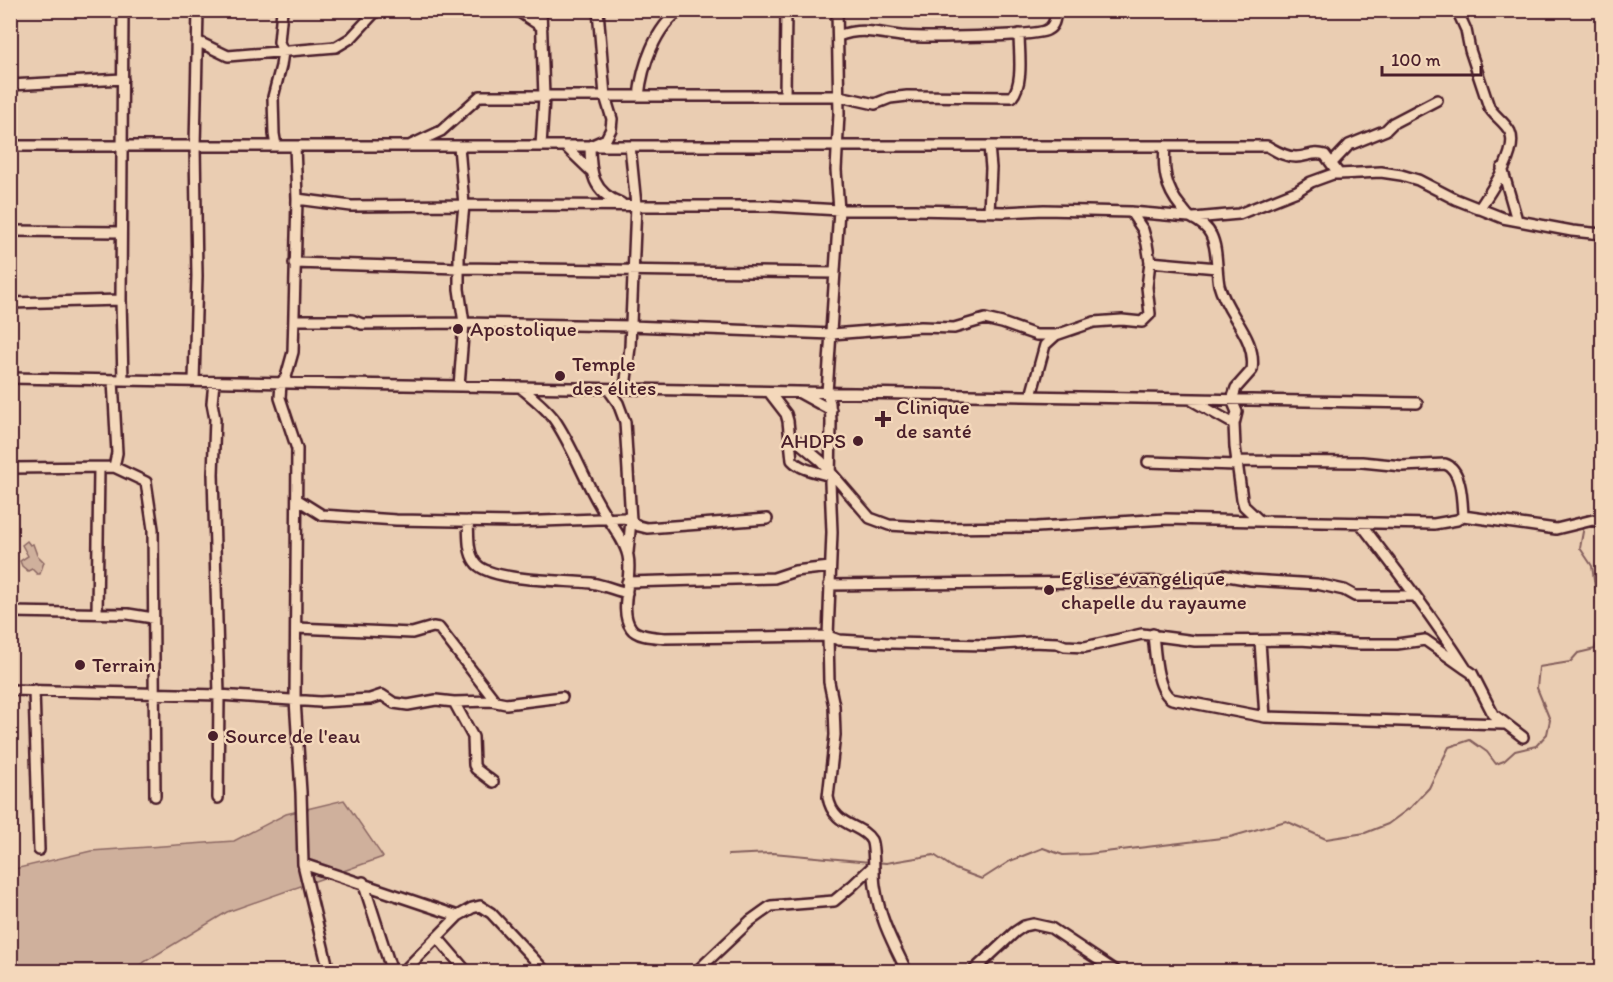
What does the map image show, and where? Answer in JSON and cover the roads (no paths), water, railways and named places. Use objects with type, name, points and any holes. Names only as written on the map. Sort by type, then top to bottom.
[{"type":"street","points":[[114,467],[117,453],[121,300],[123,10]]},
{"type":"street","points":[[194,381],[197,276],[195,146],[198,10]]},
{"type":"street","points":[[276,146],[273,97],[280,75],[283,52],[279,42],[282,10]]},
{"type":"street","points":[[199,42],[228,56],[336,47],[351,38],[377,10]]},
{"type":"street","points":[[516,10],[542,27]]},
{"type":"street","points":[[540,146],[544,97],[541,10]]},
{"type":"street","points":[[590,146],[606,139],[612,119],[604,96],[598,10]]},
{"type":"street","points":[[785,96],[786,10]]},
{"type":"street","points":[[837,10],[839,96],[836,146],[839,210],[826,393],[831,410],[832,532],[829,585],[829,682],[834,706],[835,735],[829,780],[829,805],[848,825],[868,836],[873,842],[875,887],[882,917],[892,945],[907,972]]},
{"type":"street","points":[[838,36],[858,30],[903,36],[1045,32],[1054,23],[1056,10]]},
{"type":"street","points":[[1457,10],[1464,24],[1489,107],[1510,133],[1512,141],[1511,149],[1502,168],[1479,209]]},
{"type":"street","points":[[639,96],[648,54],[664,25],[676,12]]},
{"type":"street","points":[[408,146],[441,131],[480,96],[839,96],[875,104],[890,98],[907,96],[1012,98],[1017,92],[1018,34]]},
{"type":"street","points":[[10,85],[123,79]]},
{"type":"street","points":[[1332,163],[1349,145],[1386,130],[1397,121],[1437,100]]},
{"type":"street","points":[[434,146],[441,131]]},
{"type":"street","points":[[10,146],[1267,146],[1281,154],[1296,157],[1320,153],[1326,155],[1339,174]]},
{"type":"street","points":[[295,146],[297,199],[294,320],[291,359],[286,377],[281,383],[282,406],[293,431],[297,449],[295,700],[303,864],[329,972]]},
{"type":"street","points":[[459,146],[464,205],[459,268],[459,289],[464,323],[459,386]]},
{"type":"street","points":[[565,146],[590,170],[596,184],[614,200],[632,205]]},
{"type":"street","points":[[590,146],[590,170]]},
{"type":"street","points":[[623,389],[628,369],[633,270],[630,146]]},
{"type":"street","points":[[988,146],[991,168],[989,212]]},
{"type":"street","points":[[1165,146],[1163,173],[1170,194],[1211,235],[1223,297],[1247,337],[1253,363],[1250,375],[1236,388],[1232,400],[1238,412],[1234,424],[1236,463],[1244,506],[1260,521]]},
{"type":"street","points":[[1502,168],[1517,220]]},
{"type":"street","points":[[297,199],[351,206],[770,206],[839,210],[1131,212],[1192,217],[1243,213],[1333,174],[1381,172],[1410,177],[1503,218],[1572,231],[1602,234]]},
{"type":"street","points":[[294,320],[352,320],[362,324],[631,326],[831,333],[921,327],[954,328],[985,319],[1036,336],[1056,335],[1094,322],[1146,320],[1150,314],[1147,287],[1150,262],[1146,236],[1131,212]]},
{"type":"street","points":[[10,231],[121,232]]},
{"type":"street","points":[[1150,262],[1217,268]]},
{"type":"street","points":[[294,263],[459,268],[836,273]]},
{"type":"street","points":[[294,275],[309,263]]},
{"type":"street","points":[[10,303],[121,300]]},
{"type":"street","points":[[1031,396],[1046,345],[1056,335]]},
{"type":"street","points":[[10,378],[1417,403]]},
{"type":"street","points":[[214,382],[212,403],[215,419],[213,474],[219,695],[218,798]]},
{"type":"street","points":[[520,387],[552,417],[628,554]]},
{"type":"street","points":[[608,389],[618,403],[625,422],[631,520],[626,610],[629,626],[641,635],[665,638],[828,636],[839,640],[891,643],[987,645],[1032,642],[1085,647],[1134,634],[1153,634],[1195,641],[1310,640],[1397,644],[1425,640],[1472,673],[1493,714],[1523,737]]},
{"type":"street","points":[[770,392],[786,414],[792,460],[796,465],[830,474]]},
{"type":"street","points":[[798,392],[831,410]]},
{"type":"street","points":[[1188,399],[1234,424]]},
{"type":"street","points":[[790,435],[870,518],[889,525],[940,528],[1037,527],[1166,519],[1434,524],[1457,520],[1463,516],[1556,529],[1593,520],[1602,523]]},
{"type":"street","points":[[1148,462],[1362,462],[1402,466],[1445,464],[1455,472],[1462,500],[1463,516]]},
{"type":"street","points":[[10,468],[114,467],[146,482],[149,489],[153,529],[155,796]]},
{"type":"street","points":[[97,613],[99,468]]},
{"type":"street","points":[[297,500],[322,515],[396,520],[515,522],[625,518],[647,528],[767,519]]},
{"type":"street","points":[[468,522],[471,554],[475,563],[482,570],[502,575],[593,584],[627,593]]},
{"type":"street","points":[[1361,524],[1439,627],[1466,669]]},
{"type":"street","points":[[627,582],[774,578],[795,571],[830,567]]},
{"type":"street","points":[[829,585],[1197,580],[1222,575],[1251,580],[1317,584],[1344,590],[1355,596],[1414,596]]},
{"type":"street","points":[[10,612],[128,614],[153,618]]},
{"type":"street","points":[[297,628],[412,633],[433,627],[440,628],[496,702]]},
{"type":"street","points":[[1153,634],[1161,685],[1166,696],[1203,706],[1265,717],[1504,724]]},
{"type":"street","points":[[1260,641],[1265,717]]},
{"type":"street","points":[[10,690],[219,695],[320,702],[370,699],[382,695],[398,704],[408,705],[430,700],[506,704],[562,697]]},
{"type":"street","points":[[34,690],[39,850]]},
{"type":"street","points":[[454,702],[473,737],[474,765],[493,782]]},
{"type":"street","points":[[303,864],[363,882],[459,916]]},
{"type":"street","points":[[696,972],[750,921],[771,906],[834,901],[873,866]]},
{"type":"street","points":[[363,882],[392,972]]},
{"type":"street","points":[[403,972],[436,936],[459,916],[472,908],[484,907],[546,972]]},
{"type":"street","points":[[972,972],[1016,932],[1024,926],[1033,924],[1051,928],[1117,972]]},
{"type":"street","points":[[436,936],[467,972]]},
{"type":"waterway","points":[[1586,517],[1587,515],[1602,517]]},
{"type":"waterway","points":[[875,862],[886,863],[934,855],[955,869],[982,879],[1010,861],[1043,848],[1063,855],[1088,854],[1230,837],[1286,821],[1326,839],[1365,833],[1388,824],[1411,807],[1429,788],[1449,747],[1470,740],[1487,752],[1496,764],[1504,761],[1515,751],[1536,746],[1547,734],[1550,720],[1537,688],[1539,667],[1570,662],[1578,653],[1595,649],[1601,627],[1592,566],[1580,548],[1584,526]]},
{"type":"waterway","points":[[728,855],[773,853],[870,862]]},
{"type":"place","name":"Apostolique","points":[[458,329]]},
{"type":"place","name":"Temple des élites","points":[[560,376]]},
{"type":"place","name":"Clinique de santé","points":[[883,419]]},
{"type":"place","name":"AHDPS","points":[[858,441]]},
{"type":"place","name":"Eglise évangélique chapelle du rayaume","points":[[1049,590]]},
{"type":"place","name":"Terrain","points":[[80,665]]},
{"type":"place","name":"Source de l'eau","points":[[213,736]]}]
